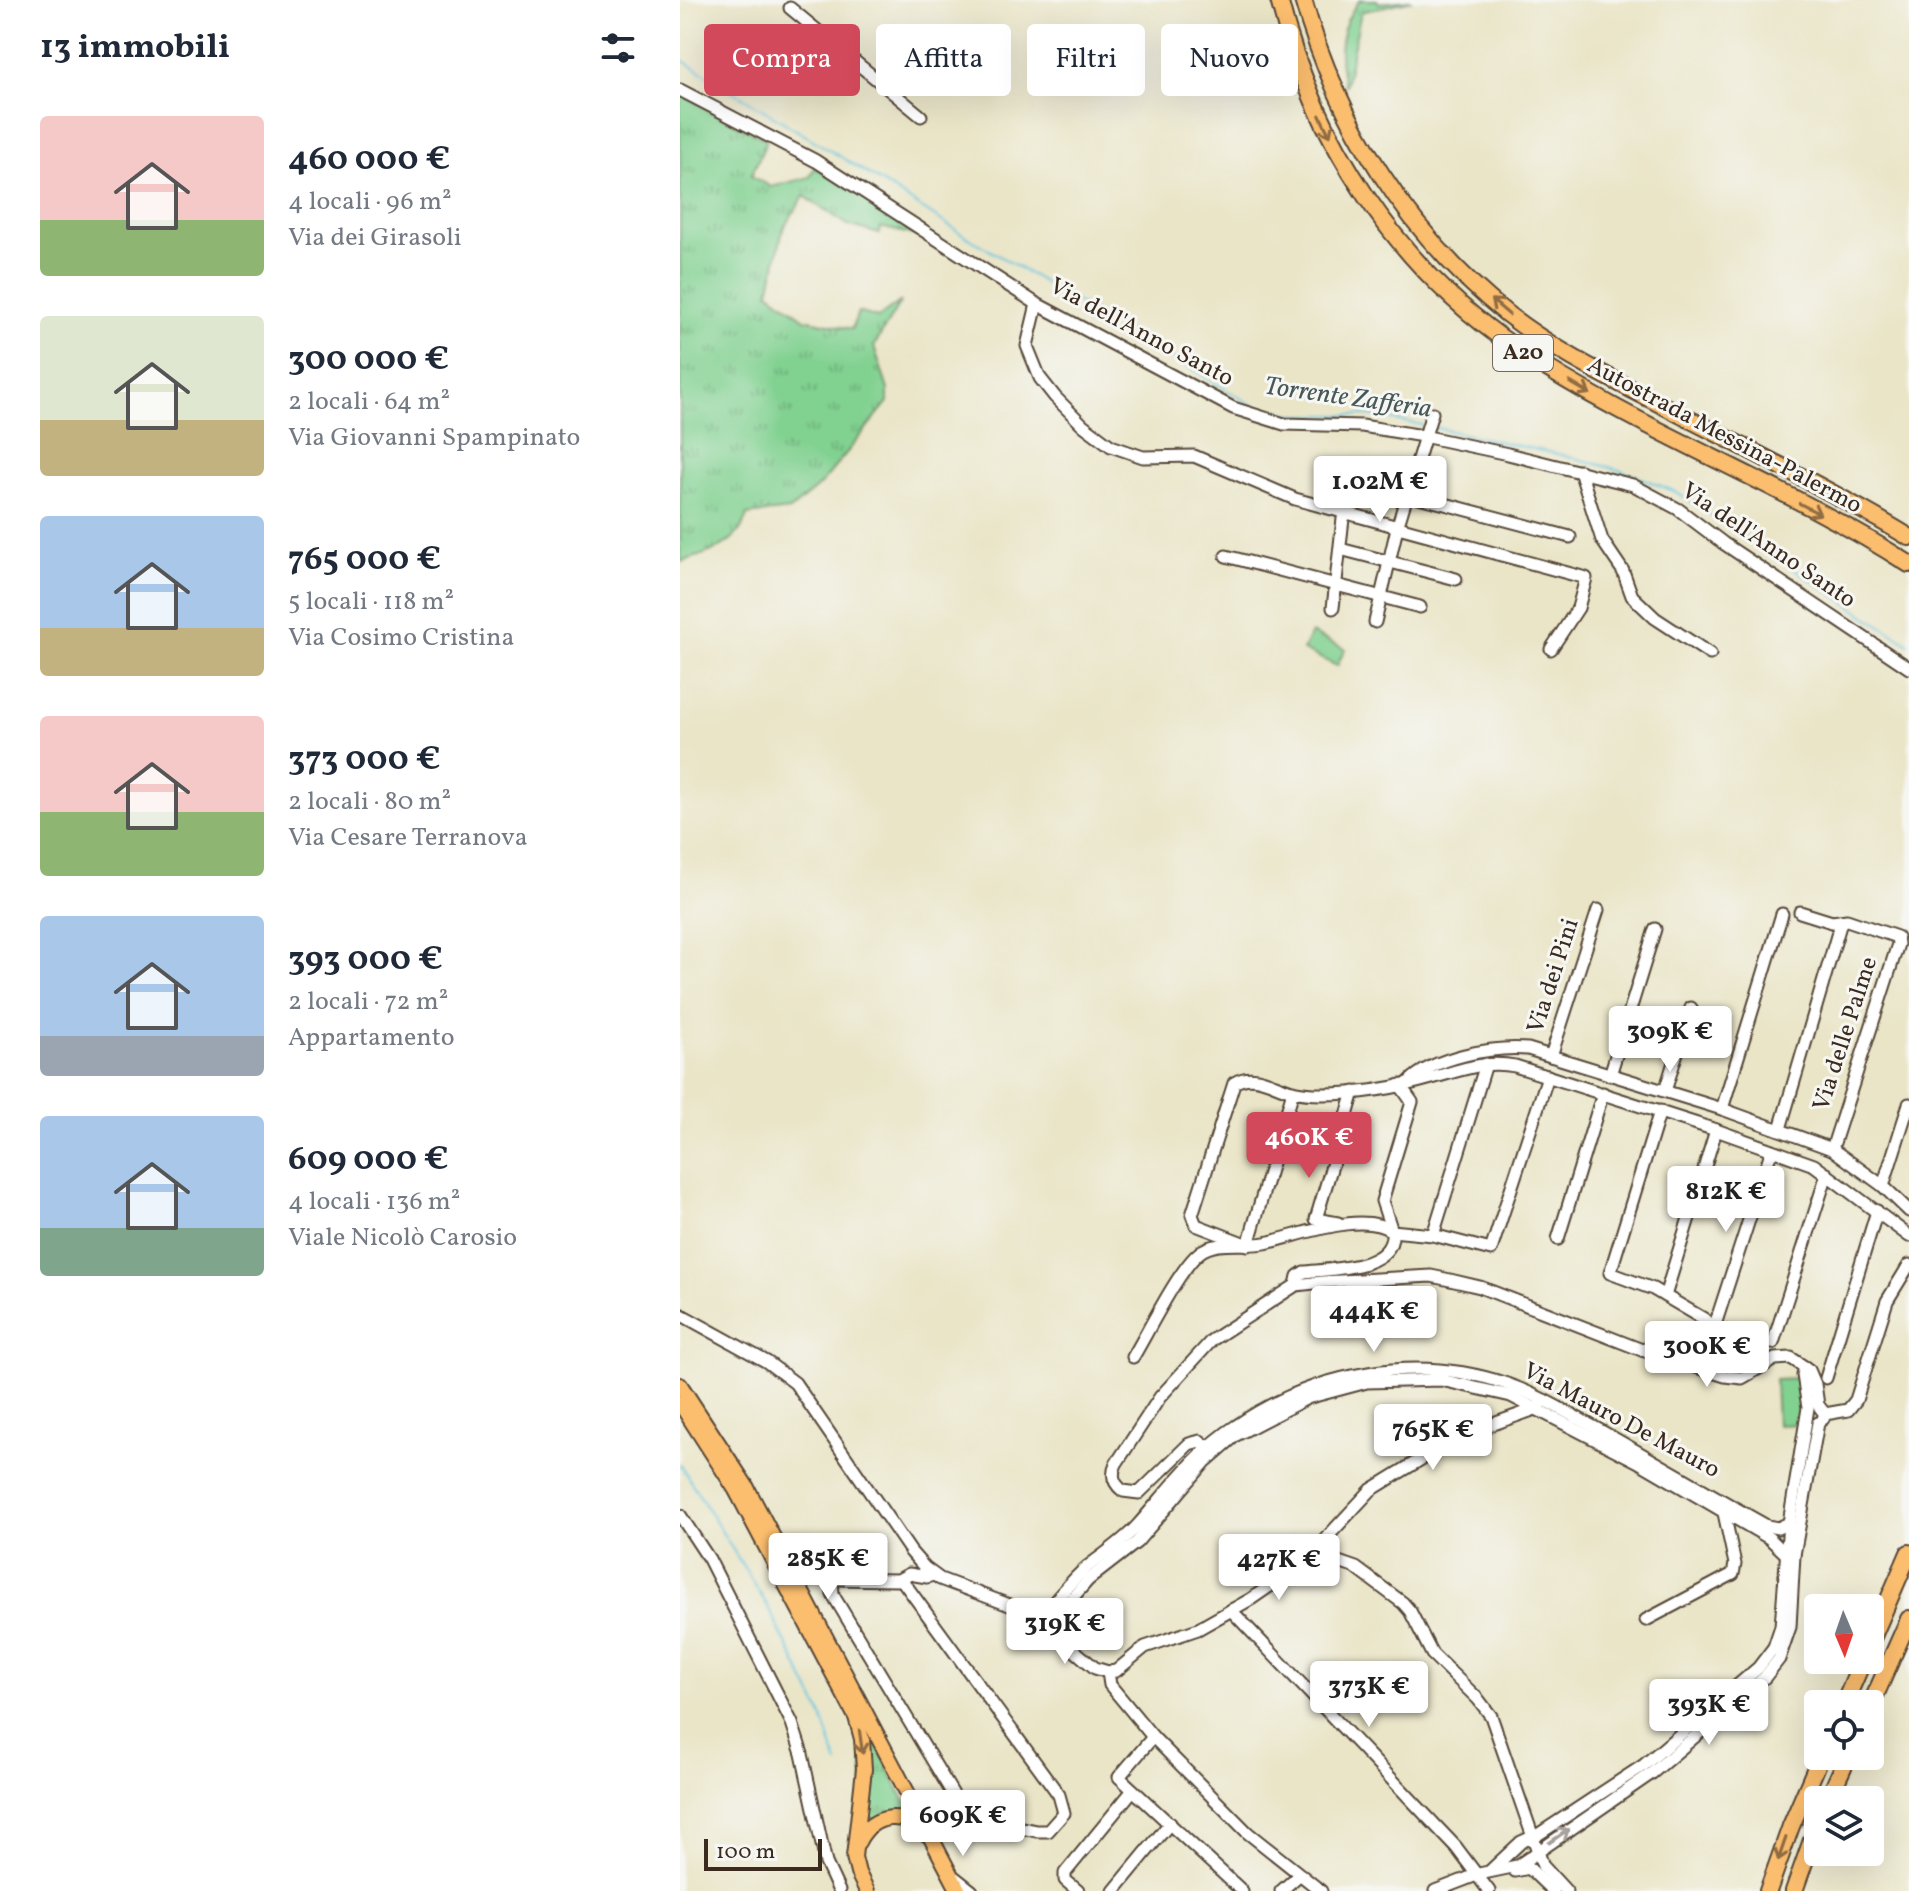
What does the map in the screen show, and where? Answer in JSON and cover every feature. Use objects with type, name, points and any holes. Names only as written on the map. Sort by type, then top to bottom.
[{"type":"highway","name":"Autostrada Messina-Palermo","points":[[1279,0],[1305,82],[1338,152],[1401,244],[1455,300],[1513,347],[1562,377],[1909,564]]},
{"type":"highway","name":"Autostrada Messina-Palermo","points":[[1303,0],[1336,93],[1378,171],[1421,231],[1470,283],[1508,314],[1573,358],[1909,537]]},
{"type":"highway","points":[[1884,1611],[1909,1553]]},
{"type":"highway","points":[[1878,1690],[1909,1619]]},
{"type":"highway","points":[[1768,1891],[1815,1770]]},
{"type":"highway","points":[[1794,1891],[1804,1863]]},
{"type":"main road","points":[[680,1385],[734,1465],[793,1574],[796,1593],[860,1729],[864,1769],[855,1865],[867,1891]]},
{"type":"main road","points":[[680,1403],[724,1470],[796,1593],[959,1891]]},
{"type":"main road","points":[[855,1848],[872,1824],[894,1817],[916,1824],[934,1843]]},
{"type":"street","points":[[790,8],[921,116]]},
{"type":"street","name":"Via dell'Anno Santo","points":[[680,90],[816,161],[1037,304],[1169,376],[1255,416],[1295,425],[1362,426],[1424,435],[1633,485],[1678,509],[1723,543],[1909,668]]},
{"type":"street","points":[[1037,304],[1027,341],[1032,361],[1055,397],[1105,442],[1143,457],[1199,457],[1286,496],[1586,578],[1578,608],[1551,649]]},
{"type":"street","points":[[1375,622],[1397,528],[1431,416]]},
{"type":"street","points":[[1580,471],[1602,540],[1623,571],[1636,602],[1710,654]]},
{"type":"street","points":[[1333,608],[1348,474],[1407,495],[1570,537]]},
{"type":"street","points":[[1340,549],[1456,579]]},
{"type":"street","points":[[1226,556],[1420,607]]},
{"type":"street","name":"Via dei Pini","points":[[1551,1056],[1598,910]]},
{"type":"street","name":"Via delle Palme","points":[[1800,912],[1832,922],[1847,920],[1891,934],[1897,937],[1898,944],[1832,1149]]},
{"type":"street","points":[[1722,1109],[1782,914]]},
{"type":"street","points":[[1780,1129],[1841,922]]},
{"type":"street","points":[[1610,1075],[1655,929]]},
{"type":"street","points":[[1665,1091],[1691,1008]]},
{"type":"street","points":[[1404,1084],[1424,1070],[1481,1051],[1513,1047],[1551,1056],[1722,1109],[1832,1149],[1883,1186],[1909,1211]]},
{"type":"street","points":[[1433,1235],[1486,1064]]},
{"type":"street","points":[[1248,1245],[1196,1225],[1192,1215],[1234,1083],[1254,1077],[1293,1091],[1326,1094],[1354,1092],[1404,1084],[1486,1064],[1515,1066],[1548,1076],[1814,1165],[1909,1236]]},
{"type":"street","points":[[1354,1092],[1316,1219],[1349,1225],[1383,1225],[1392,1231],[1433,1235],[1491,1250],[1548,1076]]},
{"type":"street","points":[[1296,1285],[1298,1276],[1304,1272],[1364,1264],[1386,1251],[1393,1239],[1382,1201],[1412,1102],[1404,1084]]},
{"type":"street","points":[[1248,1245],[1293,1091]]},
{"type":"street","points":[[1558,1239],[1603,1093]]},
{"type":"street","points":[[1883,1186],[1909,1104]]},
{"type":"street","points":[[1660,1111],[1610,1273],[1665,1296],[1714,1328],[1773,1343],[1827,1174]]},
{"type":"street","points":[[1665,1296],[1716,1130]]},
{"type":"street","points":[[1714,1328],[1771,1152]]},
{"type":"street","points":[[1826,1378],[1877,1211]]},
{"type":"street","points":[[1133,1357],[1185,1269],[1201,1251],[1230,1243],[1248,1245],[1349,1225]]},
{"type":"street","points":[[1815,1413],[1848,1410],[1856,1400],[1887,1301],[1909,1265]]},
{"type":"street","points":[[1208,1448],[1200,1441],[1189,1444],[1139,1493],[1123,1491],[1113,1477],[1116,1464],[1147,1414],[1201,1349],[1296,1285],[1431,1276],[1480,1287],[1642,1350],[1737,1378],[1749,1375],[1762,1364]]},
{"type":"street","points":[[680,1314],[767,1362],[795,1383],[911,1552],[933,1575],[1010,1604],[1043,1624],[1095,1668],[1116,1671],[1145,1647],[1192,1632],[1312,1560],[1330,1559],[1356,1568],[1380,1584],[1410,1611],[1432,1654],[1491,1716],[1544,1870],[1566,1891]]},
{"type":"street","points":[[1492,1891],[1497,1871],[1521,1842],[1644,1765],[1765,1661],[1781,1626],[1794,1523],[1815,1413],[1803,1375],[1805,1367],[1798,1361],[1784,1357],[1762,1364],[1739,1363],[1672,1340],[1642,1350]]},
{"type":"street","name":"Via Mauro De Mauro","points":[[1043,1624],[1079,1574],[1127,1538],[1208,1448],[1235,1426],[1295,1392],[1344,1376],[1370,1372],[1454,1372],[1506,1384],[1769,1538],[1790,1554]]},
{"type":"street","name":"Via Mauro De Mauro","points":[[1043,1624],[1088,1580],[1137,1542],[1218,1450],[1256,1423],[1307,1398],[1358,1383],[1419,1379],[1489,1389],[1540,1404],[1644,1454],[1767,1526],[1778,1528],[1794,1523]]},
{"type":"street","points":[[1312,1560],[1318,1547],[1371,1490],[1457,1437],[1540,1404]]},
{"type":"street","points":[[1646,1620],[1733,1574],[1735,1564],[1724,1513]]},
{"type":"street","points":[[680,1515],[709,1559],[792,1723],[802,1754],[823,1853],[839,1891]]},
{"type":"street","points":[[1497,1871],[1517,1866],[1652,1773],[1773,1668],[1788,1639],[1790,1554]]},
{"type":"street","points":[[793,1574],[830,1579],[902,1580],[909,1574],[933,1575]]},
{"type":"street","points":[[830,1579],[833,1595],[966,1816],[1048,1831],[1064,1813],[1059,1795],[902,1580]]},
{"type":"street","points":[[796,1593],[830,1579]]},
{"type":"street","points":[[1231,1610],[1435,1824],[1492,1891]]},
{"type":"street","points":[[1108,1672],[1110,1685],[1153,1737],[1248,1833],[1321,1891]]},
{"type":"street","points":[[1153,1737],[1119,1777],[1242,1891]]},
{"type":"street","points":[[1078,1891],[1065,1880],[1065,1873],[1133,1790]]},
{"type":"street","points":[[1114,1891],[1170,1823]]},
{"type":"street","points":[[1435,1891],[1479,1874],[1529,1868],[1553,1891]]},
{"type":"street","points":[[949,1873],[972,1891]]},
{"type":"street","points":[[1281,1891],[1298,1876]]},
{"type":"green space","points":[[1360,0],[1377,0],[1379,3],[1412,0],[1361,12],[1345,87],[1341,41],[1348,20]]},
{"type":"green space","points":[[680,94],[767,140],[751,176],[771,187],[810,177],[815,167],[927,238],[880,227],[879,234],[848,225],[804,196],[783,229],[769,292],[805,319],[852,329],[858,312],[878,318],[901,301],[874,346],[888,390],[888,402],[821,484],[790,510],[747,515],[737,534],[721,547],[680,562]]},
{"type":"green space","points":[[1311,633],[1345,649],[1337,666],[1303,650]]},
{"type":"green space","points":[[1798,1378],[1800,1424],[1777,1425],[1775,1379]]},
{"type":"green space","points":[[863,1717],[912,1816],[863,1824]]},
{"type":"waterway","name":"Torrente Zafferia","points":[[680,59],[962,234],[1254,406],[1296,415],[1367,415],[1422,425]]},
{"type":"waterway","name":"Torrente Zafferia","points":[[1432,427],[1571,457],[1623,471],[1674,491],[1909,644]]},
{"type":"waterway","points":[[680,1464],[767,1605],[820,1711],[838,1764]]}]
